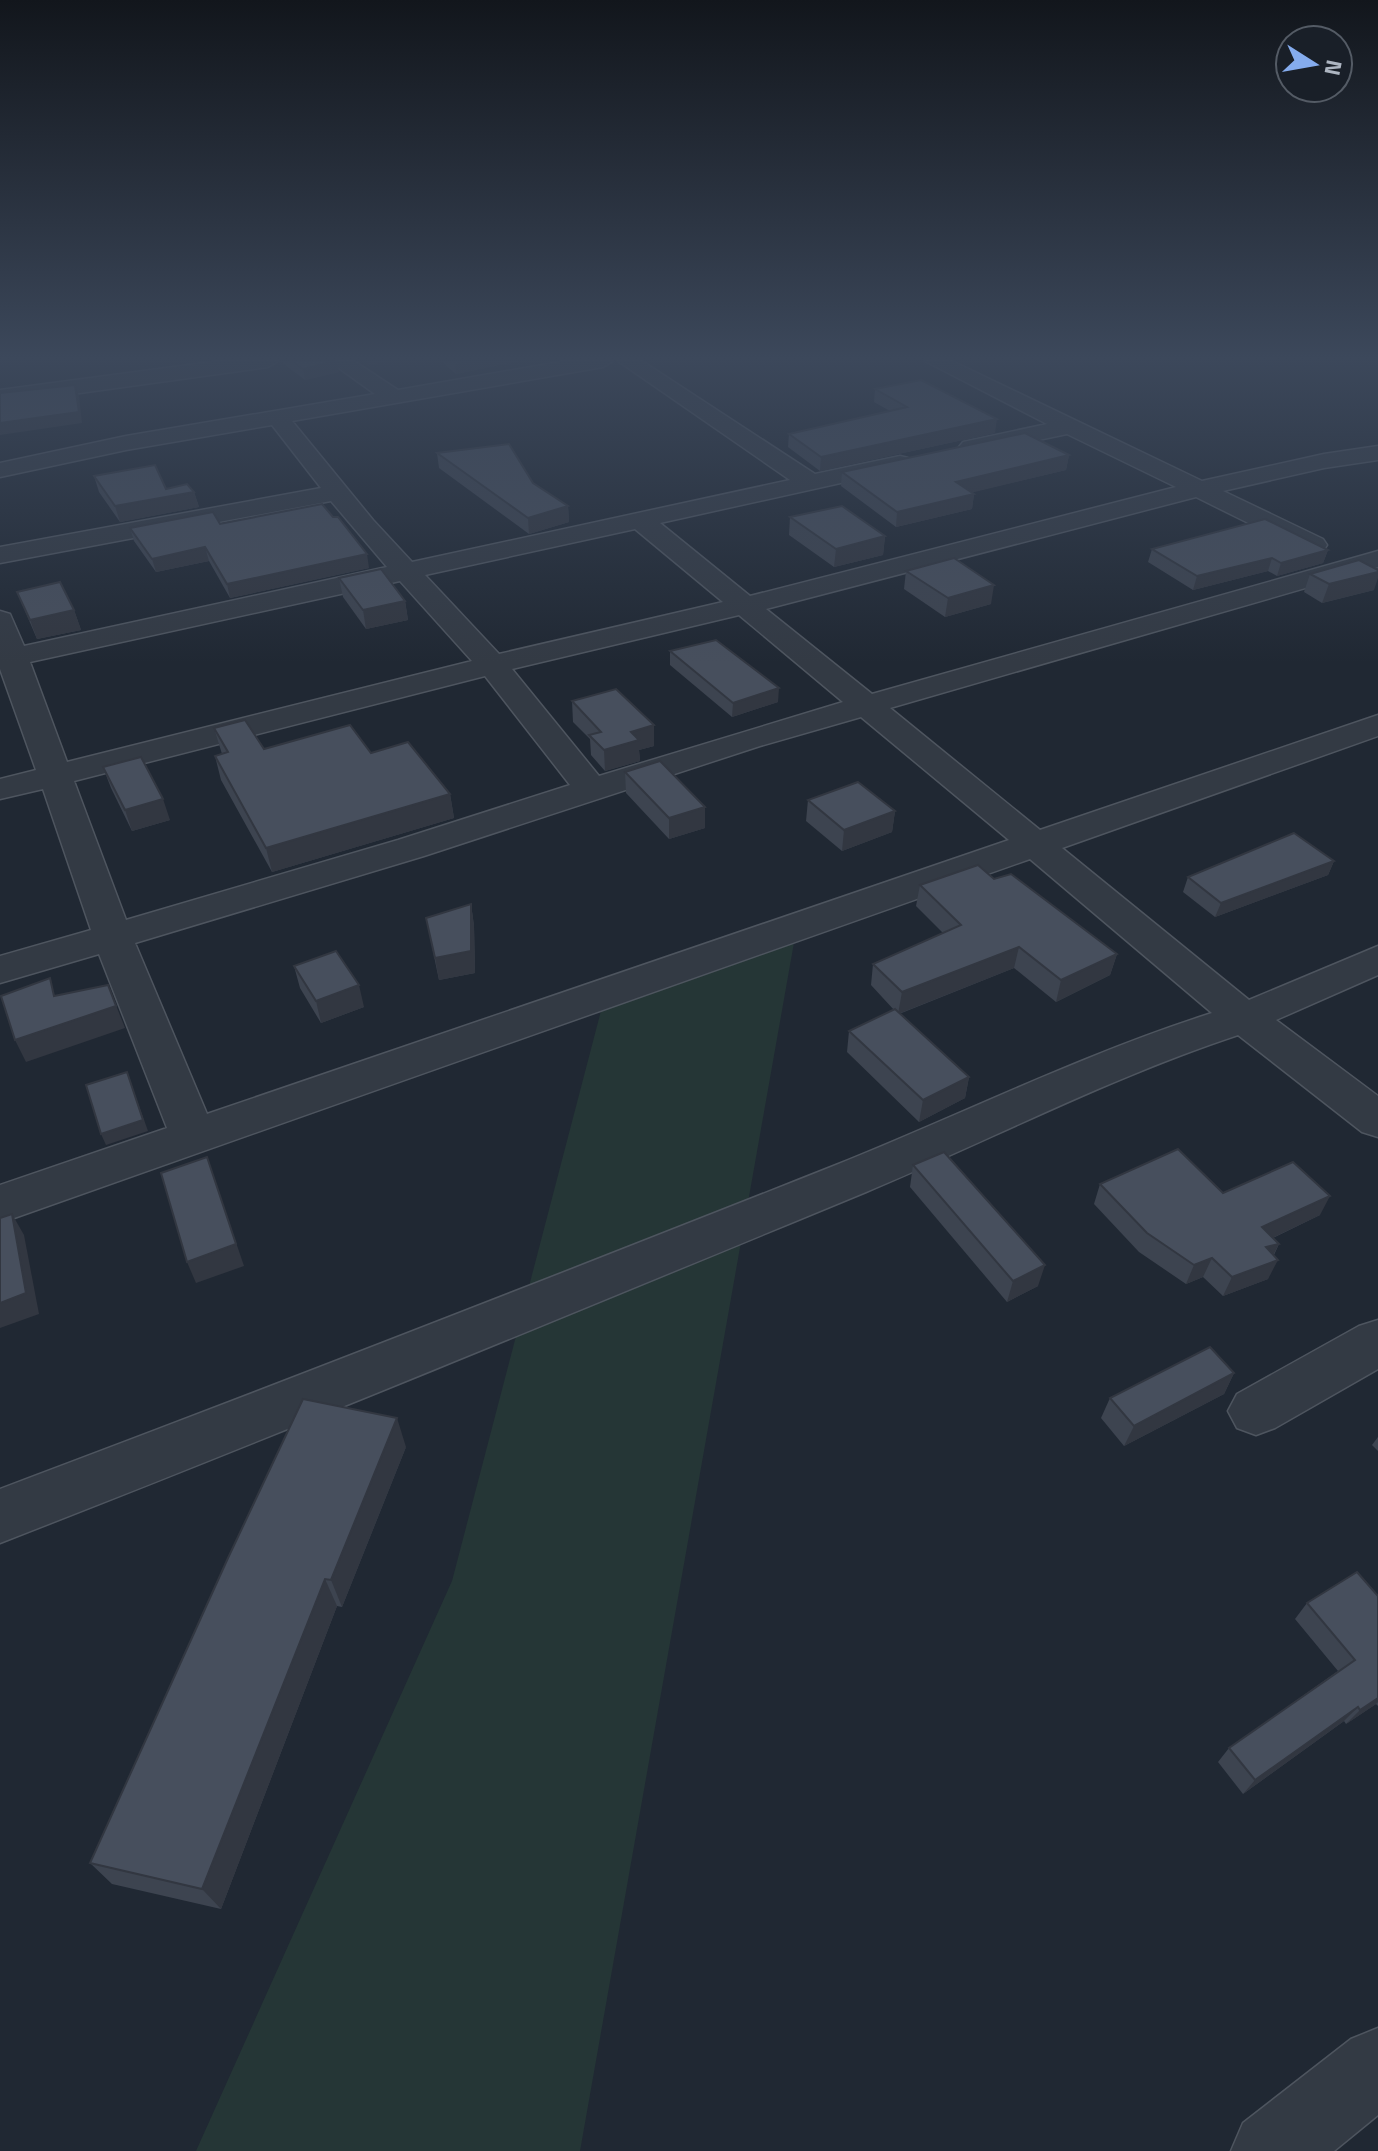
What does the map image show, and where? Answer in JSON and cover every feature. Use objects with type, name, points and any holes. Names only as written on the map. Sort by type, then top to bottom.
[{"type":"street","points":[[0,470],[40,461]]},
{"type":"street","points":[[313,461],[404,570],[492,665],[590,788]]},
{"type":"street","points":[[779,461],[810,482]]},
{"type":"street","points":[[6,658],[904,461]]},
{"type":"street","points":[[1137,461],[1371,567]]},
{"type":"street","points":[[0,789],[492,665],[747,605],[1195,490],[1322,461]]},
{"type":"street","points":[[0,555],[337,492]]},
{"type":"street","points":[[639,519],[1244,1018],[1378,1120]]},
{"type":"street","points":[[0,970],[411,848],[590,788],[868,706],[1371,567]]},
{"type":"street","points":[[0,620],[6,658],[57,774],[113,938],[193,1137]]},
{"type":"street","points":[[0,1204],[1378,725]]},
{"type":"street","points":[[0,1516],[319,1393],[910,1154],[1166,1043],[1244,1018],[1378,959]]},
{"type":"street","points":[[1256,1411],[1378,1342]]},
{"type":"street","points":[[1271,2151],[1378,2066]]},
{"type":"shaded area","points":[[795,937],[580,2151],[196,2151],[452,1581],[608,984]]},
{"type":"building","points":[[449,461],[520,461],[533,483],[568,506],[528,518]]},
{"type":"building","points":[[892,461],[1042,461],[956,482],[974,494],[897,512],[842,472]]},
{"type":"building","points":[[155,465],[166,489],[187,484],[194,492],[115,506],[94,476]]},
{"type":"building","points":[[322,504],[333,517],[338,517],[367,554],[227,584],[205,547],[152,559],[130,528],[213,512],[220,524]]},
{"type":"building","points":[[842,506],[885,536],[836,549],[790,517]]},
{"type":"building","points":[[1265,519],[1328,550],[1281,563],[1272,558],[1197,576],[1152,549]]},
{"type":"building","points":[[954,558],[994,585],[948,598],[906,571]]},
{"type":"building","points":[[1359,560],[1378,572],[1329,584],[1310,574]]},
{"type":"building","points":[[381,569],[405,601],[363,610],[339,578]]},
{"type":"building","points":[[60,582],[74,610],[30,620],[17,592]]},
{"type":"building","points":[[716,640],[779,688],[733,703],[670,651]]},
{"type":"building","points":[[616,689],[654,725],[631,732],[639,740],[604,750],[589,735],[601,732],[572,701]]},
{"type":"building","points":[[245,720],[264,749],[350,725],[371,753],[408,742],[450,794],[266,848],[215,756],[228,752],[214,728]]},
{"type":"building","points":[[141,757],[163,799],[125,810],[103,767]]},
{"type":"building","points":[[660,761],[705,807],[669,818],[625,772]]},
{"type":"building","points":[[858,782],[895,811],[844,830],[808,800]]},
{"type":"building","points":[[1294,833],[1334,861],[1221,903],[1188,877]]},
{"type":"building","points":[[978,865],[994,879],[1011,874],[1117,954],[1061,980],[1019,947],[902,992],[873,964],[961,925],[920,885]]},
{"type":"building","points":[[471,904],[471,951],[435,958],[426,918]]},
{"type":"building","points":[[336,951],[359,985],[316,1001],[294,966]]},
{"type":"building","points":[[50,978],[54,996],[108,985],[116,1006],[15,1040],[1,996]]},
{"type":"building","points":[[895,1009],[969,1077],[923,1100],[849,1031]]},
{"type":"building","points":[[127,1072],[143,1120],[101,1134],[86,1085]]},
{"type":"building","points":[[1178,1149],[1223,1193],[1293,1162],[1330,1196],[1262,1227],[1279,1244],[1266,1247],[1278,1260],[1232,1277],[1212,1258],[1194,1265],[1147,1233],[1100,1184]]},
{"type":"building","points":[[944,1152],[1045,1265],[1013,1281],[913,1165]]},
{"type":"building","points":[[207,1157],[236,1244],[187,1262],[161,1173]]},
{"type":"building","points":[[12,1214],[26,1293],[0,1303],[0,1218]]},
{"type":"building","points":[[1210,1347],[1234,1373],[1134,1426],[1110,1398]]},
{"type":"building","points":[[303,1399],[397,1418],[331,1580],[325,1579],[202,1889],[90,1863],[228,1558]]},
{"type":"building","points":[[1357,1572],[1378,1596],[1378,1698],[1360,1710],[1358,1707],[1255,1780],[1229,1748],[1355,1660],[1307,1603]]}]
